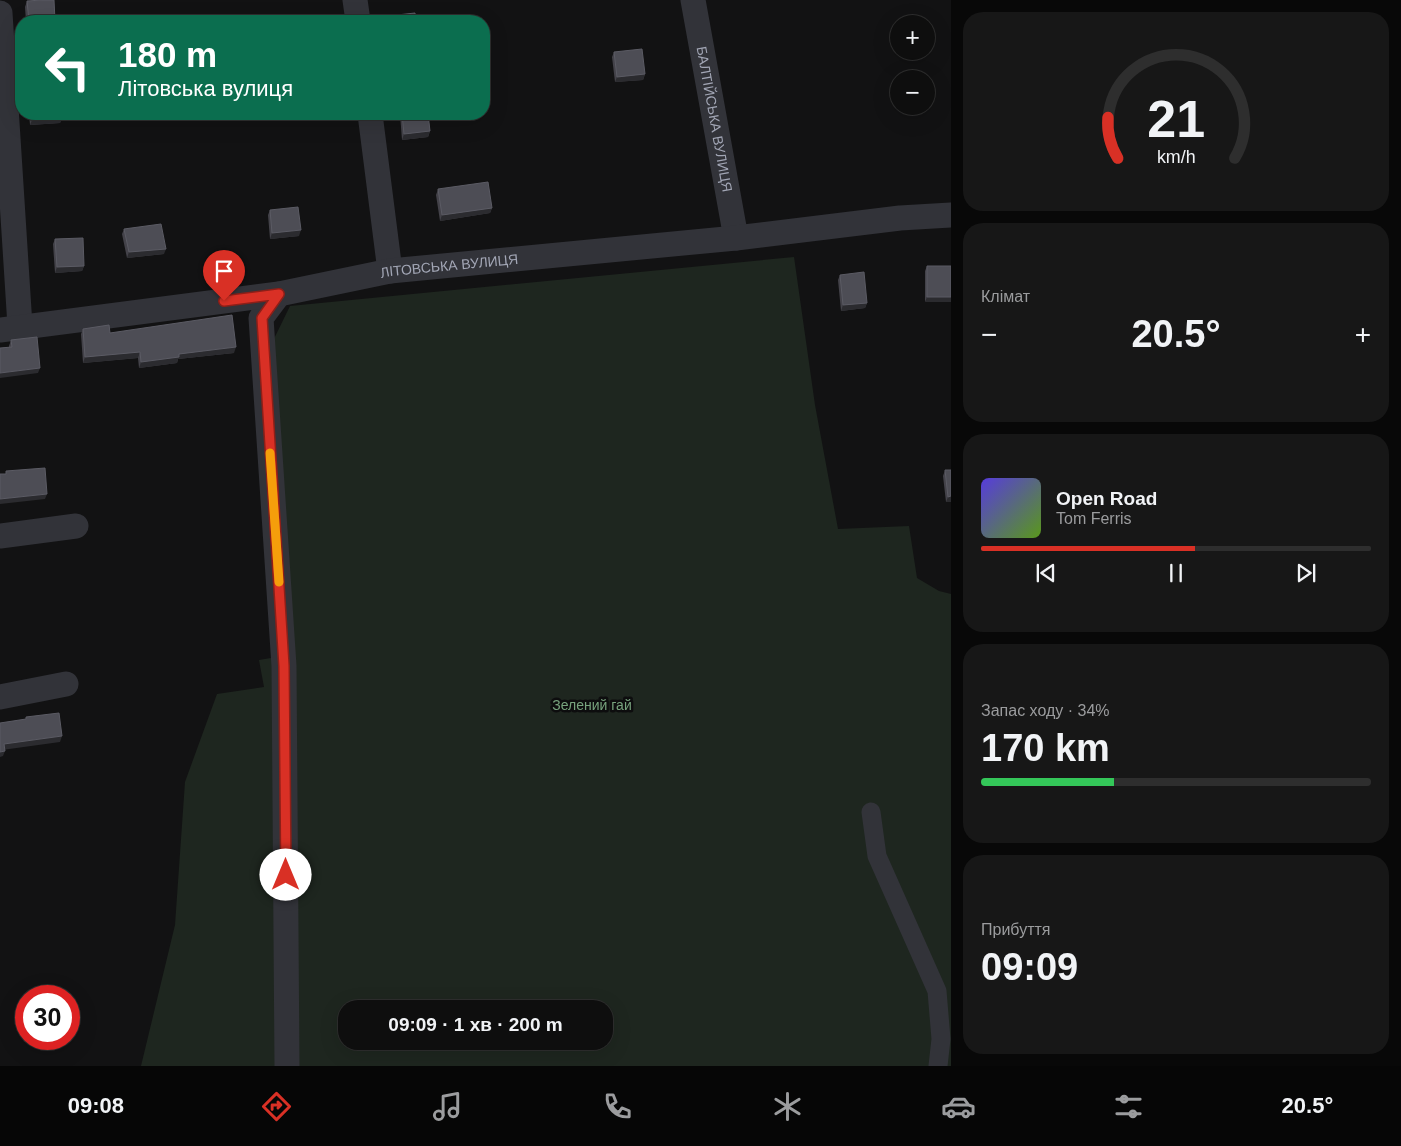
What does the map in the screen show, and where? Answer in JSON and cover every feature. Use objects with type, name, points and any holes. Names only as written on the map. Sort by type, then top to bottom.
[{"type":"street","points":[[355,0],[357,15]]},
{"type":"street","name":"БАЛТІЙСЬКА ВУЛИЦЯ","points":[[693,0],[736,238]]},
{"type":"street","points":[[0,13],[10,328]]},
{"type":"street","points":[[371,120],[390,270]]},
{"type":"street","name":"ЛІТОВСЬКА ВУЛИЦЯ","points":[[10,328],[279,294],[390,270],[736,238],[900,218],[951,215]]},
{"type":"street","points":[[279,294],[262,318],[284,666],[286,1066]]},
{"type":"street","points":[[0,536],[76,526]]},
{"type":"street","points":[[0,696],[66,684]]},
{"type":"street","points":[[871,812],[877,856],[937,991],[941,1040],[938,1066]]},
{"type":"green space","name":"Зелений гай","points":[[794,257],[815,405],[838,529],[909,526],[917,578],[939,591],[951,594],[951,1066],[141,1066],[175,925],[185,782],[217,694],[264,687],[259,660],[294,654],[270,347],[290,306]]},
{"type":"building","points":[[54,0],[55,15],[28,15],[27,1]]},
{"type":"building","points":[[415,13],[415,15],[397,15]]},
{"type":"building","points":[[642,49],[645,74],[617,77],[614,52]]},
{"type":"building","points":[[403,120],[429,120],[430,131],[404,134]]},
{"type":"building","points":[[488,182],[492,208],[442,215],[438,189]]},
{"type":"building","points":[[298,207],[301,230],[272,233],[270,210]]},
{"type":"building","points":[[161,224],[166,249],[129,252],[124,229]]},
{"type":"building","points":[[83,238],[84,266],[57,267],[55,239]]},
{"type":"building","points":[[927,266],[951,266],[951,297],[927,297]]},
{"type":"building","points":[[864,272],[867,303],[843,305],[840,275]]},
{"type":"building","points":[[232,315],[236,347],[179,354],[179,357],[141,362],[140,352],[85,357],[83,329],[109,325],[110,333]]},
{"type":"building","points":[[37,337],[40,368],[0,373],[0,348],[12,347],[11,340]]},
{"type":"building","points":[[45,468],[47,494],[0,499],[0,474],[6,474],[6,471]]},
{"type":"building","points":[[945,470],[951,470],[951,496],[948,497]]},
{"type":"building","points":[[59,713],[62,736],[4,744],[5,751],[0,752],[0,723],[26,719],[26,717]]},
{"type":"slow traffic","points":[[270,453],[279,582]]},
{"type":"route","points":[[224,301],[279,294],[262,318],[284,666],[286,875]]}]
